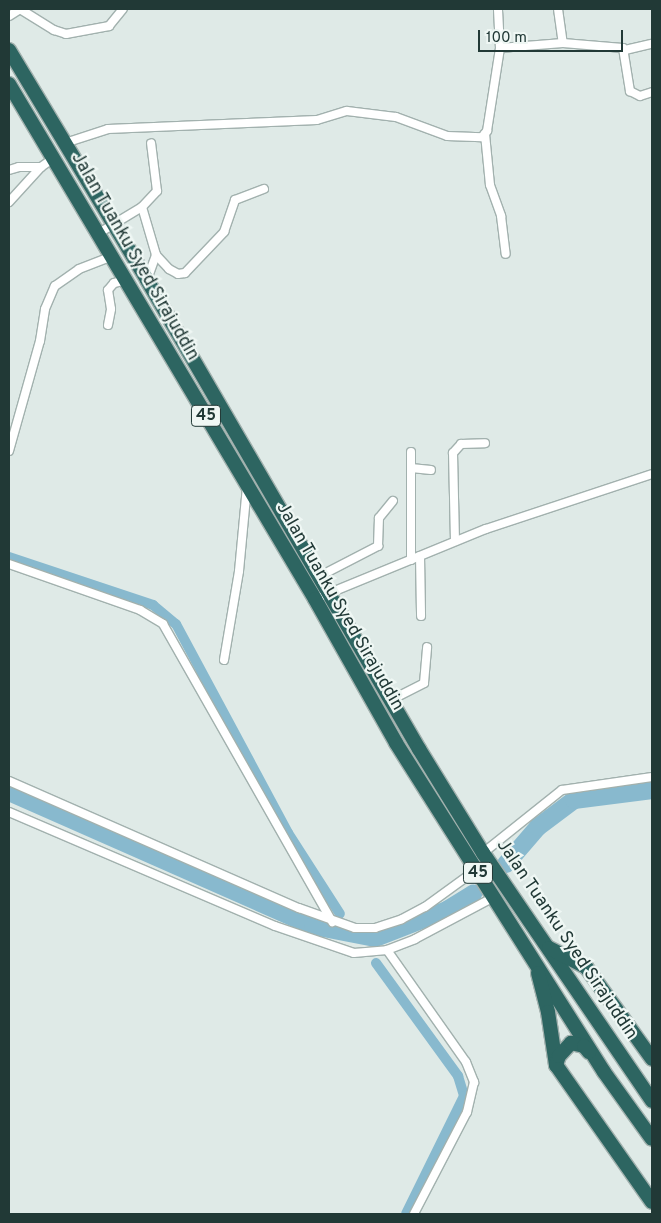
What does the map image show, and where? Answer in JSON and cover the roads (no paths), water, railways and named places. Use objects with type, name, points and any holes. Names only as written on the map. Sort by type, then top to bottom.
[{"type":"highway","name":"Jalan Tuanku Syed Sirajuddin","points":[[9,50],[147,280],[318,577],[321,596],[396,743],[604,1072],[652,1139]]},
{"type":"highway","name":"Jalan Tuanku Syed Sirajuddin","points":[[9,84],[113,256],[247,486],[391,700],[484,853],[581,993],[652,1101]]},
{"type":"highway","points":[[548,948],[572,957],[603,987],[652,1059]]},
{"type":"highway","points":[[533,958],[548,1012],[556,1064],[652,1202]]},
{"type":"highway","points":[[581,993],[579,982],[583,978],[603,987]]},
{"type":"highway","points":[[556,1064],[559,1056],[571,1043],[584,1046],[604,1072]]},
{"type":"street","points":[[9,16],[20,9],[34,14],[54,30],[66,34],[109,26],[123,9]]},
{"type":"street","points":[[498,9],[500,48],[486,134],[490,185],[501,216],[506,254]]},
{"type":"street","points":[[558,9],[563,43]]},
{"type":"street","points":[[500,48],[563,43],[625,50],[652,44]]},
{"type":"street","points":[[625,50],[628,88],[640,96],[652,92]]},
{"type":"street","points":[[65,143],[108,129],[317,120],[347,111],[396,117],[447,136],[482,137],[486,134]]},
{"type":"street","points":[[98,232],[142,206],[157,191],[151,143]]},
{"type":"street","points":[[9,202],[41,167],[54,158]]},
{"type":"street","points":[[9,170],[19,167],[41,167]]},
{"type":"street","points":[[142,206],[156,255],[169,269],[178,274],[185,273],[220,237],[228,226],[234,200],[264,189]]},
{"type":"street","points":[[147,280],[156,255]]},
{"type":"street","points":[[9,451],[50,298],[66,276],[113,256]]},
{"type":"street","points":[[108,325],[112,310],[108,290],[114,283],[127,280]]},
{"type":"street","points":[[455,541],[453,453],[461,444],[485,443]]},
{"type":"street","points":[[410,452],[411,560]]},
{"type":"street","points":[[411,468],[431,470]]},
{"type":"street","points":[[321,596],[455,541],[652,474]]},
{"type":"street","points":[[224,660],[239,571],[247,486]]},
{"type":"street","points":[[318,577],[378,546],[378,518],[393,501]]},
{"type":"street","points":[[420,556],[421,616]]},
{"type":"street","points":[[9,564],[140,610],[163,624],[332,922]]},
{"type":"street","points":[[391,700],[424,683],[427,647]]},
{"type":"street","points":[[484,853],[562,790],[652,777]]},
{"type":"street","points":[[9,782],[332,922],[355,928],[375,928],[402,919],[425,907],[476,870]]},
{"type":"street","points":[[9,812],[333,948],[354,953],[387,950],[415,939],[494,897]]},
{"type":"street","points":[[387,950],[466,1062],[474,1082],[467,1112],[414,1214]]},
{"type":"waterway","points":[[9,557],[153,605],[176,624],[288,833],[340,914]]},
{"type":"waterway","points":[[506,864],[538,827],[574,800],[652,790]]},
{"type":"waterway","points":[[9,792],[313,926],[375,938],[447,910],[473,894]]},
{"type":"waterway","points":[[376,963],[458,1076],[464,1096],[406,1214]]}]
